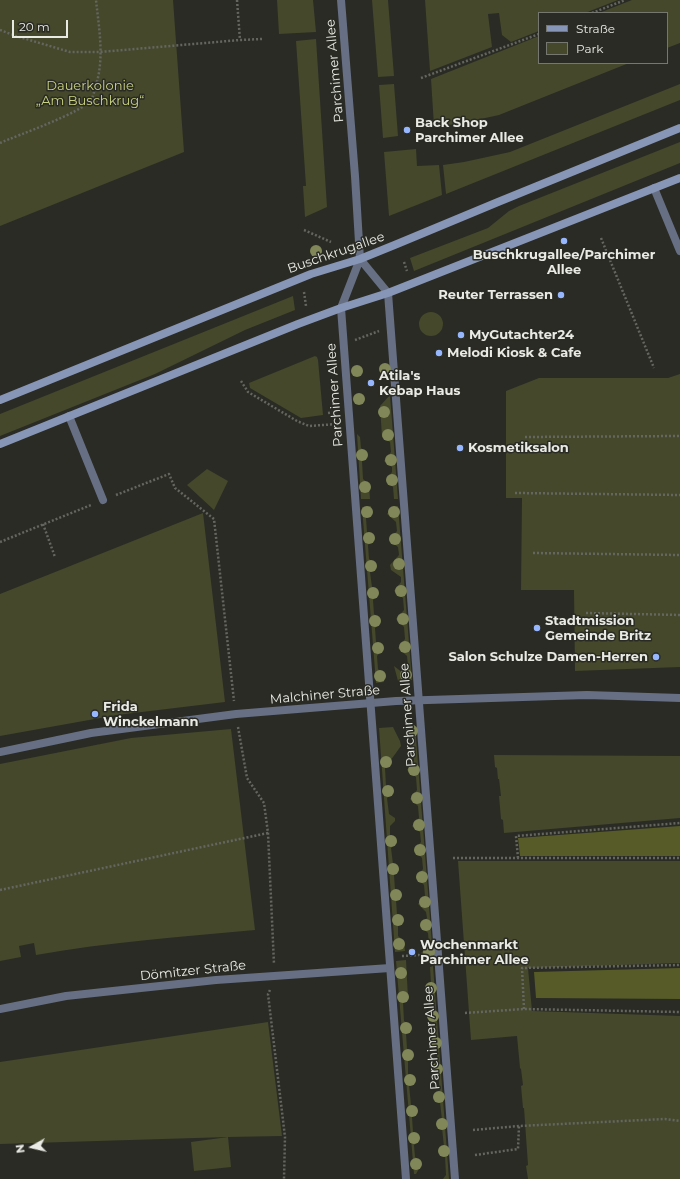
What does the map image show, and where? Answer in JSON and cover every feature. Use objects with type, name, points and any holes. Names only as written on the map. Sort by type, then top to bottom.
[{"type":"main road","name":"Buschkrugallee","points":[[0,400],[311,274],[360,259],[680,128]]},
{"type":"main road","points":[[0,444],[211,358],[341,308],[388,292],[680,178]]},
{"type":"street","name":"Parchimer Allee","points":[[341,0],[360,259],[341,308],[406,1179]]},
{"type":"street","points":[[654,188],[680,251]]},
{"type":"street","points":[[360,259],[388,292]]},
{"type":"street","name":"Parchimer Allee","points":[[388,292],[455,1179]]},
{"type":"street","points":[[69,416],[103,500]]},
{"type":"street","name":"Malchiner Straße","points":[[0,752],[99,732],[236,714],[419,700],[587,695],[680,698]]},
{"type":"street","name":"Dömitzer Straße","points":[[0,1009],[66,996],[216,980],[390,968]]},
{"type":"path","points":[[0,143],[80,109],[91,100],[99,77],[100,52],[96,0]]},
{"type":"path","points":[[237,0],[240,40]]},
{"type":"path","points":[[595,12],[625,0]]},
{"type":"path","points":[[0,30],[70,52],[100,52],[240,40],[262,40]]},
{"type":"path","points":[[421,78],[538,34]]},
{"type":"path","points":[[304,230],[331,242]]},
{"type":"path","points":[[601,238],[654,368]]},
{"type":"path","points":[[404,262],[408,273]]},
{"type":"path","points":[[304,292],[306,306]]},
{"type":"path","points":[[351,342],[385,328]]},
{"type":"path","points":[[241,381],[248,392],[297,422],[309,426],[349,423]]},
{"type":"path","points":[[328,413],[334,412]]},
{"type":"path","points":[[525,437],[680,436]]},
{"type":"path","points":[[0,542],[169,474],[174,488],[214,519],[216,537]]},
{"type":"path","points":[[515,492],[680,495]]},
{"type":"path","points":[[43,524],[55,557]]},
{"type":"path","points":[[533,553],[680,555]]},
{"type":"path","points":[[586,613],[680,615]]},
{"type":"path","points":[[518,858],[516,836],[680,823]]},
{"type":"path","points":[[0,890],[268,833]]},
{"type":"path","points":[[453,858],[680,858]]},
{"type":"path","points":[[271,915],[275,975],[268,994],[285,1137],[284,1179]]},
{"type":"path","points":[[524,1009],[522,968],[680,965]]},
{"type":"path","points":[[464,1013],[524,1009],[680,1012]]},
{"type":"path","points":[[473,1130],[519,1126],[665,1119],[680,1121]]},
{"type":"path","points":[[475,1155],[518,1149],[519,1126]]},
{"type":"green space","name":"Dauerkolonie „Am Buschkrug“","points":[[0,0],[173,0],[184,152],[0,226]]},
{"type":"green space","points":[[277,0],[313,0],[316,32],[279,34]]},
{"type":"green space","points":[[372,0],[388,0],[394,76],[378,77]]},
{"type":"green space","points":[[425,0],[618,0],[588,12],[538,12],[538,31],[511,42],[502,35],[499,13],[488,14],[492,47],[430,71]]},
{"type":"green space","points":[[632,0],[680,0],[680,43],[668,48],[668,12],[602,12]]},
{"type":"green space","points":[[538,36],[538,64],[626,64],[499,115],[458,124],[434,126],[431,79]]},
{"type":"green space","points":[[316,39],[327,207],[305,217],[303,186],[306,186],[296,41]]},
{"type":"green space","points":[[394,84],[398,136],[383,138],[379,85]]},
{"type":"green space","points":[[680,84],[680,100],[446,194],[443,165],[510,152]]},
{"type":"green space","points":[[680,142],[680,163],[414,271],[410,258],[488,228],[509,211],[519,206]]},
{"type":"green space","points":[[416,149],[417,166],[439,165],[442,195],[389,216],[384,152]]},
{"type":"green space","points":[[293,296],[295,310],[245,330],[155,374],[0,436],[0,414]]},
{"type":"green space","points":[[431,312],[436,313],[442,319],[442,329],[436,335],[431,336],[426,335],[420,329],[419,324],[420,319],[426,313]]},
{"type":"green space","points":[[315,356],[318,360],[323,415],[301,418],[250,388],[249,383]]},
{"type":"green space","points":[[680,374],[680,667],[575,671],[574,590],[521,590],[522,498],[506,498],[506,391],[539,378],[668,378]]},
{"type":"green space","points":[[390,395],[398,499],[394,499],[393,487],[386,480],[392,472],[392,467],[384,461],[391,452],[390,442],[382,437],[380,406]]},
{"type":"green space","points":[[357,434],[360,437],[361,448],[366,452],[367,457],[362,461],[363,479],[369,484],[370,499],[361,499]]},
{"type":"green space","points":[[207,469],[228,481],[214,510],[187,485]]},
{"type":"green space","points":[[371,506],[371,514],[366,518],[367,532],[373,536],[373,539],[368,545],[369,559],[375,564],[375,567],[370,572],[372,587],[377,592],[377,595],[373,600],[374,614],[379,619],[380,624],[375,628],[376,642],[381,646],[382,650],[377,656],[378,669],[384,676],[384,682],[376,683],[362,507]]},
{"type":"green space","points":[[398,506],[412,680],[398,681],[394,666],[403,673],[408,666],[407,656],[398,648],[405,639],[404,627],[396,619],[404,610],[403,598],[394,591],[401,582],[401,577],[391,570],[390,565],[399,555],[398,547],[389,540],[397,531],[396,522],[387,514],[392,507]]},
{"type":"green space","points":[[203,513],[225,702],[117,715],[0,736],[0,594]]},
{"type":"green space","points":[[406,725],[415,725],[433,957],[426,958],[421,953],[429,945],[428,933],[420,926],[427,918],[426,912],[418,904],[425,896],[424,885],[416,877],[423,869],[422,858],[414,850],[421,842],[420,832],[412,826],[419,818],[418,806],[410,799],[417,790],[416,777],[407,770],[414,761],[412,735]]},
{"type":"green space","points":[[393,727],[401,746],[385,768],[386,786],[393,790],[393,793],[387,798],[389,814],[395,818],[395,821],[390,826],[390,837],[397,841],[397,843],[391,848],[393,864],[399,868],[394,875],[395,889],[401,893],[401,896],[396,900],[397,914],[402,917],[403,921],[398,926],[398,936],[404,941],[405,951],[395,952],[379,728]]},
{"type":"green space","points":[[231,729],[255,930],[118,943],[36,955],[34,943],[19,946],[21,957],[0,961],[0,764],[131,738]]},
{"type":"green space","points":[[494,755],[680,756],[680,818],[504,833],[503,820],[501,819],[499,779],[497,768],[495,767]]},
{"type":"green space","points":[[680,826],[680,856],[520,856],[518,838]]},
{"type":"green space","points":[[458,861],[680,861],[680,963],[528,968],[532,1011],[680,1016],[680,1179],[528,1179],[526,1166],[528,1165],[524,1108],[521,1086],[523,1085],[517,1036],[471,1040]]},
{"type":"green space","points":[[406,960],[408,998],[403,1002],[404,1021],[410,1025],[411,1029],[406,1033],[407,1049],[412,1052],[413,1056],[408,1061],[408,1074],[414,1077],[415,1082],[409,1085],[411,1105],[416,1108],[417,1112],[412,1117],[413,1132],[418,1136],[419,1141],[414,1145],[415,1157],[421,1162],[416,1174],[414,1174],[396,961]]},
{"type":"green space","points":[[433,966],[449,1179],[443,1179],[446,1175],[445,1156],[440,1151],[444,1147],[442,1128],[437,1124],[442,1120],[440,1102],[436,1098],[440,1094],[438,1073],[433,1069],[438,1064],[436,1047],[432,1043],[436,1038],[434,1020],[429,1016],[433,1011],[432,993],[427,989],[431,984],[430,967]]},
{"type":"green space","points":[[680,968],[680,999],[536,998],[534,972]]},
{"type":"green space","points":[[268,1022],[282,1136],[0,1144],[0,1062]]},
{"type":"green space","points":[[228,1137],[231,1167],[194,1171],[191,1142]]},
{"type":"place","name":"Back Shop Parchimer Allee","points":[[407,130]]},
{"type":"place","name":"Buschkrugallee/Parchimer Allee","points":[[564,241]]},
{"type":"place","name":"Reuter Terrassen","points":[[561,295]]},
{"type":"place","name":"MyGutachter24","points":[[461,335]]},
{"type":"place","name":"Melodi Kiosk & Cafe","points":[[439,353]]},
{"type":"place","name":"Atila's Kebap Haus","points":[[371,383]]},
{"type":"place","name":"Kosmetiksalon","points":[[460,448]]},
{"type":"place","name":"Stadtmission Gemeinde Britz","points":[[537,628]]},
{"type":"place","name":"Salon Schulze Damen-Herren","points":[[656,657]]},
{"type":"place","name":"Frida Winckelmann","points":[[95,714]]},
{"type":"place","name":"Wochenmarkt Parchimer Allee","points":[[412,952]]}]
